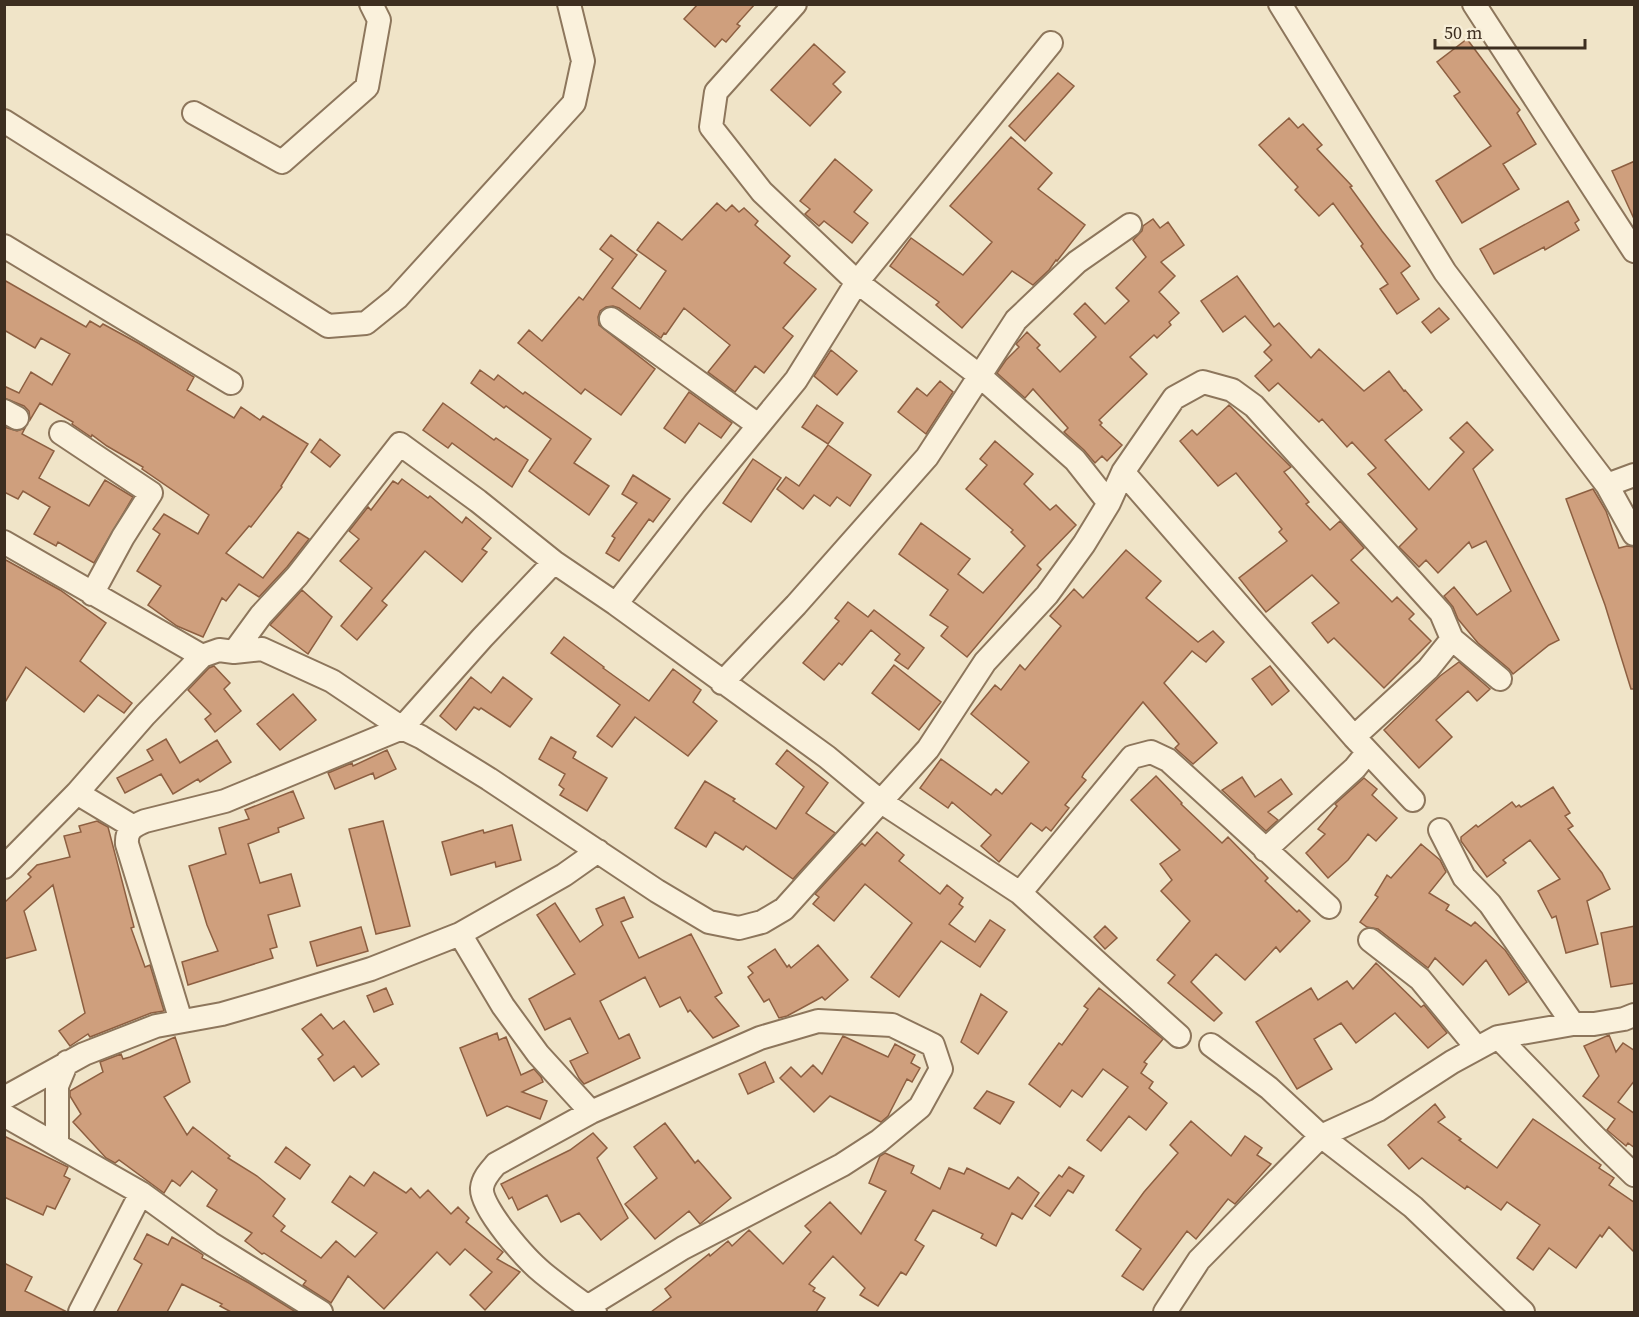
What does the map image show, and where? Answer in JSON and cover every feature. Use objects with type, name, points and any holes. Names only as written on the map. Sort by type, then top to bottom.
[{"type":"street","points":[[194,112],[282,162],[367,87],[379,20],[371,4]]},
{"type":"street","points":[[4,121],[328,326],[366,323],[397,298],[574,104],[582,61],[569,4]]},
{"type":"street","points":[[795,4],[716,93],[711,127],[762,192],[856,282],[980,376],[1075,460],[1109,503]]},
{"type":"street","points":[[1280,4],[1445,272],[1606,485],[1635,534]]},
{"type":"street","points":[[1474,4],[1635,251]]},
{"type":"street","points":[[616,604],[796,380],[856,282],[1052,43]]},
{"type":"street","points":[[723,683],[796,605],[927,457],[1016,320],[1077,262],[1130,225]]},
{"type":"street","points":[[5,247],[231,383]]},
{"type":"street","points":[[611,319],[758,425]]},
{"type":"street","points":[[8,859],[77,793],[145,715],[202,656],[219,650],[234,652],[262,649],[332,681],[402,728],[470,767],[657,891],[709,922],[739,928],[762,922],[784,909],[928,749],[985,663],[1047,595],[1084,544],[1109,503],[1123,472],[1174,398],[1203,382],[1232,390],[1254,405],[1441,613],[1452,639],[1500,679]]},
{"type":"street","points":[[61,433],[151,494],[123,537],[92,594]]},
{"type":"street","points":[[234,652],[261,615],[297,576],[400,444],[478,501],[554,562],[616,604],[827,757],[880,801],[1020,893],[1179,1036]]},
{"type":"street","points":[[1123,472],[1361,745],[1413,800]]},
{"type":"street","points":[[1606,485],[1635,475]]},
{"type":"street","points":[[4,542],[202,656]]},
{"type":"street","points":[[181,1021],[127,844],[126,836],[132,826],[145,820],[225,801],[402,728],[554,562]]},
{"type":"street","points":[[1265,850],[1356,768],[1361,745],[1452,639]]},
{"type":"street","points":[[1020,893],[1132,757],[1151,752],[1168,760],[1329,907]]},
{"type":"street","points":[[77,793],[132,826]]},
{"type":"street","points":[[1440,830],[1464,878],[1490,904],[1573,1024]]},
{"type":"street","points":[[4,1098],[67,1062],[156,1026],[222,1014],[371,969],[460,934],[564,875],[598,851]]},
{"type":"street","points":[[460,934],[503,1006],[531,1044],[591,1112]]},
{"type":"street","points":[[1370,940],[1419,979],[1477,1048]]},
{"type":"street","points":[[1165,1312],[1199,1260],[1321,1136],[1378,1110],[1498,1037],[1573,1024],[1594,1024],[1635,1015]]},
{"type":"street","points":[[818,1021],[892,1025],[933,1045],[941,1069],[920,1107],[879,1141],[842,1165],[683,1248],[591,1310],[542,1272],[505,1233],[488,1207],[482,1189],[486,1175],[496,1164],[591,1112],[760,1038],[818,1021]]},
{"type":"street","points":[[1498,1037],[1635,1175]]},
{"type":"street","points":[[1212,1045],[1269,1088],[1321,1136],[1413,1207],[1523,1312]]},
{"type":"street","points":[[57,1144],[57,1086],[67,1062]]},
{"type":"street","points":[[4,1115],[141,1193],[210,1243],[321,1312]]},
{"type":"street","points":[[80,1312],[141,1193]]},
{"type":"building","points":[[698,4],[755,4],[737,24],[740,26],[726,42],[722,39],[715,47],[684,19]]},
{"type":"building","points":[[1467,39],[1520,110],[1517,113],[1536,144],[1503,164],[1519,189],[1462,223],[1436,181],[1491,146],[1454,96],[1460,92],[1437,62]]},
{"type":"building","points":[[814,44],[845,72],[833,84],[841,92],[810,126],[771,90]]},
{"type":"building","points":[[1058,73],[1074,86],[1025,141],[1009,126]]},
{"type":"building","points":[[1289,118],[1298,128],[1303,124],[1322,145],[1317,149],[1352,186],[1350,187],[1410,266],[1401,273],[1419,299],[1397,314],[1380,289],[1388,284],[1333,203],[1319,216],[1295,190],[1298,187],[1259,145]]},
{"type":"building","points":[[1011,137],[1052,173],[1038,189],[1085,225],[1057,261],[1033,285],[1012,271],[962,328],[936,305],[939,302],[890,266],[911,238],[963,275],[992,242],[950,206]]},
{"type":"building","points":[[835,159],[872,190],[854,212],[868,223],[852,243],[824,221],[819,226],[805,214],[810,209],[800,201]]},
{"type":"building","points":[[1635,161],[1635,221],[1612,171]]},
{"type":"building","points":[[1568,201],[1579,220],[1575,223],[1579,230],[1545,250],[1544,247],[1494,274],[1480,249]]},
{"type":"building","points":[[717,203],[726,211],[732,205],[739,212],[744,208],[758,221],[755,225],[790,256],[784,263],[816,289],[783,328],[793,336],[764,373],[755,366],[735,392],[708,372],[730,345],[684,308],[661,338],[619,308],[606,307],[600,311],[599,325],[655,369],[621,415],[585,389],[581,394],[518,343],[529,330],[542,341],[579,297],[583,300],[613,259],[600,249],[611,235],[637,255],[612,288],[640,309],[666,271],[637,250],[658,222],[682,240]]},
{"type":"building","points":[[1153,219],[1160,228],[1168,222],[1184,245],[1161,262],[1175,276],[1159,292],[1179,313],[1169,322],[1171,325],[1157,338],[1154,335],[1130,357],[1147,374],[1099,420],[1102,423],[1100,425],[1122,445],[1107,461],[1102,456],[1095,463],[1064,432],[1068,428],[1033,389],[1025,398],[997,373],[1019,347],[1016,344],[1027,332],[1040,345],[1037,348],[1060,372],[1096,337],[1074,314],[1085,303],[1105,324],[1129,301],[1116,288],[1146,257],[1133,240],[1142,231],[1143,226]]},
{"type":"building","points":[[1237,276],[1274,327],[1279,323],[1311,358],[1319,349],[1364,391],[1389,371],[1422,410],[1385,440],[1429,490],[1464,452],[1450,438],[1467,422],[1493,450],[1473,469],[1559,640],[1549,645],[1513,674],[1478,643],[1458,619],[1453,607],[1444,596],[1454,587],[1477,615],[1511,591],[1486,541],[1472,548],[1469,542],[1438,573],[1426,560],[1419,567],[1399,547],[1417,529],[1368,474],[1376,468],[1352,442],[1347,447],[1322,419],[1319,422],[1278,383],[1269,391],[1255,376],[1272,360],[1264,352],[1271,345],[1245,316],[1223,332],[1201,301]]},
{"type":"building","points":[[4,280],[86,327],[90,321],[100,327],[103,324],[138,343],[194,377],[187,390],[234,418],[241,407],[260,420],[263,416],[308,444],[282,487],[251,527],[249,526],[226,553],[263,578],[298,532],[309,539],[259,597],[239,584],[226,601],[222,598],[203,637],[177,626],[148,605],[161,586],[137,571],[160,534],[153,529],[164,514],[198,534],[209,515],[142,469],[143,467],[92,435],[91,437],[72,424],[73,422],[40,403],[30,420],[29,411],[24,406],[4,398],[4,386],[19,393],[31,372],[52,385],[70,354],[41,338],[35,348],[4,330]]},
{"type":"building","points":[[1439,308],[1449,319],[1431,333],[1422,322]]},
{"type":"building","points":[[831,350],[857,371],[837,395],[814,376]]},
{"type":"building","points":[[480,370],[494,380],[498,375],[591,439],[574,463],[609,486],[589,515],[529,471],[551,439],[471,383]]},
{"type":"building","points":[[940,381],[953,392],[926,434],[898,412],[917,388],[927,396]]},
{"type":"building","points":[[689,392],[732,423],[721,438],[699,423],[685,443],[664,428]]},
{"type":"building","points":[[443,403],[494,440],[496,438],[528,460],[512,487],[452,443],[448,448],[423,430]]},
{"type":"building","points":[[817,405],[843,423],[828,444],[802,427]]},
{"type":"building","points":[[1229,405],[1291,467],[1284,472],[1309,502],[1306,504],[1330,530],[1340,521],[1364,548],[1351,560],[1392,602],[1397,597],[1414,614],[1409,619],[1431,641],[1384,688],[1334,638],[1328,643],[1312,623],[1339,603],[1312,575],[1266,612],[1239,578],[1287,541],[1279,532],[1282,529],[1236,473],[1218,486],[1180,441],[1192,430],[1197,435]]},
{"type":"building","points":[[4,427],[17,431],[25,428],[22,434],[54,451],[39,478],[89,506],[105,480],[133,497],[94,563],[58,542],[56,546],[34,534],[50,507],[23,491],[18,499],[4,492]]},
{"type":"building","points":[[320,439],[340,455],[330,467],[311,452]]},
{"type":"building","points":[[995,441],[1033,474],[1024,484],[1050,510],[1056,505],[1076,525],[1037,565],[1041,569],[967,657],[941,636],[948,627],[930,615],[948,590],[899,554],[921,523],[970,559],[958,574],[983,593],[1025,546],[1011,532],[1013,530],[966,489],[987,465],[980,459]]},
{"type":"building","points":[[828,445],[871,475],[850,506],[837,497],[830,506],[814,495],[803,509],[777,489],[786,477],[799,486]]},
{"type":"building","points":[[753,459],[781,478],[751,522],[723,503]]},
{"type":"building","points":[[633,475],[670,499],[653,522],[649,519],[619,561],[606,553],[615,538],[612,536],[637,503],[622,494]]},
{"type":"building","points":[[402,479],[428,498],[430,496],[462,523],[466,517],[491,538],[482,549],[487,552],[462,582],[425,551],[382,601],[387,605],[357,640],[341,626],[372,588],[340,561],[359,539],[349,531],[368,507],[371,510],[393,481],[398,484]]},
{"type":"building","points":[[1593,489],[1606,511],[1619,548],[1635,547],[1635,689],[1631,689],[1605,605],[1566,499]]},
{"type":"building","points":[[1126,550],[1161,581],[1146,598],[1198,642],[1213,631],[1224,642],[1206,662],[1192,651],[1164,683],[1217,743],[1193,764],[1175,748],[1179,744],[1143,702],[1084,773],[1082,777],[1086,780],[1065,805],[1069,808],[1051,831],[1046,827],[1042,831],[1031,823],[999,862],[981,846],[991,835],[952,802],[948,808],[920,788],[941,759],[991,795],[996,789],[1002,794],[1029,762],[971,714],[995,685],[1001,690],[1020,665],[1025,670],[1061,626],[1050,616],[1074,589],[1083,598]]},
{"type":"building","points":[[4,559],[60,590],[106,623],[80,661],[132,703],[124,713],[98,695],[84,712],[26,667],[4,704]]},
{"type":"building","points":[[302,590],[332,617],[308,654],[270,625]]},
{"type":"building","points":[[848,602],[868,617],[874,610],[924,648],[908,669],[895,660],[900,654],[871,630],[842,665],[839,663],[824,680],[803,663],[839,621],[835,618]]},
{"type":"building","points":[[564,637],[649,701],[673,669],[701,690],[693,702],[717,721],[688,756],[635,717],[612,747],[597,736],[620,705],[551,653]]},
{"type":"building","points":[[1459,662],[1490,689],[1477,701],[1468,691],[1436,720],[1452,737],[1419,768],[1384,730],[1440,676]]},
{"type":"building","points":[[894,665],[941,702],[919,730],[872,693]]},
{"type":"building","points":[[214,666],[230,683],[224,689],[241,711],[215,732],[205,719],[211,714],[188,690],[209,668]]},
{"type":"building","points":[[1270,666],[1289,691],[1272,705],[1252,679]]},
{"type":"building","points":[[471,677],[491,693],[503,677],[532,699],[510,727],[481,708],[479,710],[474,707],[456,730],[440,716]]},
{"type":"building","points":[[293,694],[316,720],[280,750],[257,724]]},
{"type":"building","points":[[551,737],[576,752],[573,758],[607,778],[587,811],[560,795],[564,789],[559,785],[565,774],[539,759]]},
{"type":"building","points":[[166,739],[180,763],[217,740],[231,762],[200,782],[198,779],[173,794],[161,774],[125,793],[117,778],[153,760],[147,750]]},
{"type":"building","points":[[387,750],[396,769],[375,779],[373,773],[335,789],[328,773],[352,763],[353,766]]},
{"type":"building","points":[[787,750],[828,783],[806,813],[835,833],[793,879],[746,846],[743,850],[715,832],[706,847],[675,828],[705,781],[735,799],[733,801],[776,829],[804,787],[776,764]]},
{"type":"building","points":[[1156,776],[1181,804],[1222,843],[1228,837],[1268,878],[1265,881],[1297,912],[1299,910],[1310,921],[1280,952],[1276,947],[1245,980],[1216,954],[1191,982],[1222,1013],[1214,1021],[1168,983],[1175,975],[1157,960],[1190,921],[1161,891],[1172,880],[1160,864],[1180,850],[1131,800]]},
{"type":"building","points":[[1242,777],[1255,797],[1281,779],[1292,794],[1268,812],[1278,820],[1266,831],[1222,790]]},
{"type":"building","points":[[1364,778],[1377,789],[1372,795],[1397,818],[1376,841],[1368,834],[1348,860],[1328,878],[1306,853],[1325,834],[1318,829],[1337,806],[1335,804]]},
{"type":"building","points":[[1553,787],[1570,813],[1565,816],[1573,826],[1568,829],[1602,873],[1610,889],[1587,901],[1598,944],[1566,953],[1556,916],[1552,918],[1538,891],[1560,879],[1530,840],[1503,860],[1506,863],[1487,877],[1461,841],[1461,837],[1476,825],[1478,827],[1512,802],[1516,807],[1519,805],[1521,807]]},
{"type":"building","points":[[293,791],[304,818],[278,828],[279,832],[248,844],[260,883],[291,874],[300,906],[268,915],[277,947],[270,949],[273,958],[188,985],[182,962],[218,951],[207,925],[189,866],[226,854],[219,828],[249,819],[245,810]]},
{"type":"building","points":[[97,821],[108,827],[134,927],[131,928],[145,967],[150,965],[164,1011],[151,1013],[90,1037],[88,1034],[70,1046],[59,1031],[85,1013],[53,885],[24,911],[36,950],[4,959],[4,903],[31,877],[28,874],[37,865],[70,857],[64,836],[81,832],[79,826]]},
{"type":"building","points":[[383,821],[410,926],[376,934],[349,829]]},
{"type":"building","points":[[512,825],[521,860],[496,867],[495,862],[451,875],[442,842],[483,830],[484,833]]},
{"type":"building","points":[[877,832],[904,855],[899,861],[940,894],[947,885],[963,898],[959,904],[963,907],[949,924],[975,942],[990,920],[1005,930],[980,967],[941,941],[899,997],[871,977],[912,923],[865,884],[834,921],[813,904],[819,897],[815,894],[862,843],[865,846]]},
{"type":"building","points":[[1421,844],[1440,860],[1446,872],[1429,893],[1449,905],[1446,910],[1471,926],[1475,922],[1505,950],[1527,982],[1509,995],[1486,960],[1463,985],[1435,958],[1428,968],[1378,929],[1367,927],[1360,922],[1378,897],[1375,895],[1387,875],[1391,878]]},
{"type":"building","points":[[624,897],[633,917],[621,922],[639,958],[691,934],[722,993],[715,997],[739,1026],[713,1038],[690,1010],[688,1012],[680,997],[660,1007],[645,977],[600,1001],[619,1039],[629,1034],[640,1058],[584,1084],[570,1061],[588,1053],[570,1018],[545,1030],[529,999],[575,974],[537,915],[555,903],[580,942],[603,925],[596,909]]},
{"type":"building","points":[[1105,926],[1117,938],[1105,949],[1094,937]]},
{"type":"building","points":[[1635,926],[1635,983],[1611,987],[1601,933]]},
{"type":"building","points":[[361,927],[368,951],[317,966],[310,942]]},
{"type":"building","points":[[818,945],[848,980],[825,1000],[822,997],[779,1018],[769,999],[764,1002],[748,977],[753,973],[748,967],[775,949],[787,967],[789,965],[791,968]]},
{"type":"building","points":[[1376,963],[1421,1007],[1424,1005],[1447,1033],[1428,1048],[1395,1013],[1356,1043],[1341,1023],[1314,1039],[1332,1069],[1297,1089],[1256,1022],[1311,988],[1318,1000],[1347,981],[1353,989]]},
{"type":"building","points":[[386,988],[393,1004],[374,1012],[367,996]]},
{"type":"building","points":[[1099,988],[1163,1039],[1144,1062],[1147,1064],[1141,1073],[1153,1082],[1149,1088],[1167,1103],[1146,1130],[1129,1116],[1101,1151],[1087,1140],[1128,1087],[1103,1069],[1082,1097],[1072,1090],[1060,1107],[1029,1084],[1059,1043],[1062,1045],[1088,1009],[1084,1006]]},
{"type":"building","points":[[981,994],[1007,1012],[978,1054],[961,1042]]},
{"type":"building","points":[[321,1014],[333,1029],[344,1021],[379,1064],[362,1077],[354,1066],[334,1081],[318,1059],[323,1055],[302,1029]]},
{"type":"building","points":[[497,1033],[499,1040],[506,1037],[521,1075],[534,1069],[541,1077],[543,1082],[522,1092],[547,1101],[540,1119],[507,1106],[487,1116],[460,1048]]},
{"type":"building","points":[[1609,1035],[1616,1052],[1623,1043],[1635,1051],[1635,1080],[1618,1102],[1635,1114],[1635,1148],[1628,1143],[1626,1146],[1607,1130],[1615,1119],[1583,1096],[1599,1076],[1584,1046]]},
{"type":"building","points":[[843,1036],[888,1057],[895,1044],[915,1055],[911,1063],[920,1068],[912,1082],[907,1079],[888,1116],[881,1122],[830,1096],[814,1112],[780,1078],[791,1067],[801,1077],[813,1065],[822,1074]]},
{"type":"building","points":[[175,1037],[190,1082],[164,1097],[187,1135],[193,1127],[230,1156],[228,1158],[257,1176],[285,1199],[273,1216],[285,1226],[281,1231],[321,1258],[336,1241],[355,1257],[377,1233],[332,1202],[350,1176],[364,1186],[374,1172],[406,1193],[411,1188],[420,1198],[428,1190],[451,1214],[458,1207],[469,1218],[466,1222],[503,1252],[497,1259],[520,1272],[485,1310],[470,1295],[492,1272],[465,1249],[450,1265],[437,1252],[384,1309],[348,1276],[331,1303],[303,1285],[306,1281],[245,1241],[252,1233],[207,1206],[217,1190],[192,1171],[180,1186],[172,1180],[164,1193],[119,1160],[115,1163],[106,1158],[73,1122],[81,1114],[70,1096],[70,1091],[103,1072],[100,1062],[121,1054],[123,1059],[130,1057]]},
{"type":"building","points":[[765,1062],[774,1082],[748,1094],[739,1074]]},
{"type":"building","points":[[987,1091],[1014,1102],[1000,1124],[974,1108]]},
{"type":"building","points":[[1435,1104],[1445,1117],[1438,1122],[1497,1168],[1533,1119],[1601,1165],[1599,1168],[1614,1178],[1609,1185],[1635,1203],[1635,1253],[1609,1227],[1602,1237],[1600,1235],[1576,1268],[1549,1248],[1533,1270],[1517,1258],[1540,1225],[1507,1202],[1501,1210],[1467,1186],[1465,1189],[1422,1158],[1409,1169],[1388,1145]]},
{"type":"building","points":[[1191,1121],[1231,1156],[1245,1136],[1262,1148],[1257,1155],[1271,1164],[1235,1204],[1228,1199],[1196,1239],[1187,1231],[1143,1290],[1122,1276],[1141,1249],[1116,1230],[1144,1192],[1178,1153],[1170,1145]]},
{"type":"building","points":[[665,1123],[695,1163],[698,1160],[731,1198],[700,1224],[689,1211],[655,1239],[625,1204],[657,1178],[634,1147]]},
{"type":"building","points":[[593,1133],[607,1148],[597,1158],[628,1218],[601,1240],[579,1213],[561,1222],[547,1195],[518,1210],[512,1197],[509,1199],[501,1184],[570,1150]]},
{"type":"building","points":[[4,1136],[68,1167],[64,1176],[70,1179],[55,1209],[47,1206],[43,1215],[4,1197]]},
{"type":"building","points":[[286,1147],[310,1165],[300,1179],[275,1162]]},
{"type":"building","points":[[885,1153],[914,1166],[911,1173],[940,1189],[949,1168],[964,1174],[967,1168],[1009,1189],[1018,1177],[1039,1193],[1022,1219],[1012,1213],[996,1246],[981,1238],[983,1234],[933,1210],[915,1240],[924,1246],[906,1275],[901,1272],[878,1306],[860,1295],[865,1288],[833,1256],[809,1284],[815,1288],[813,1291],[825,1298],[816,1312],[651,1312],[671,1297],[665,1289],[709,1254],[710,1256],[728,1241],[732,1246],[749,1230],[783,1264],[811,1232],[805,1226],[830,1202],[861,1234],[886,1191],[869,1183],[880,1156]]},
{"type":"building","points":[[1069,1167],[1084,1176],[1073,1193],[1068,1190],[1050,1216],[1035,1206],[1059,1175],[1062,1177]]},
{"type":"building","points":[[147,1234],[168,1245],[172,1237],[203,1255],[202,1258],[296,1312],[231,1312],[220,1306],[222,1304],[182,1284],[167,1312],[117,1312],[142,1264],[134,1259]]},
{"type":"building","points":[[4,1263],[32,1277],[25,1291],[67,1312],[4,1312]]}]
